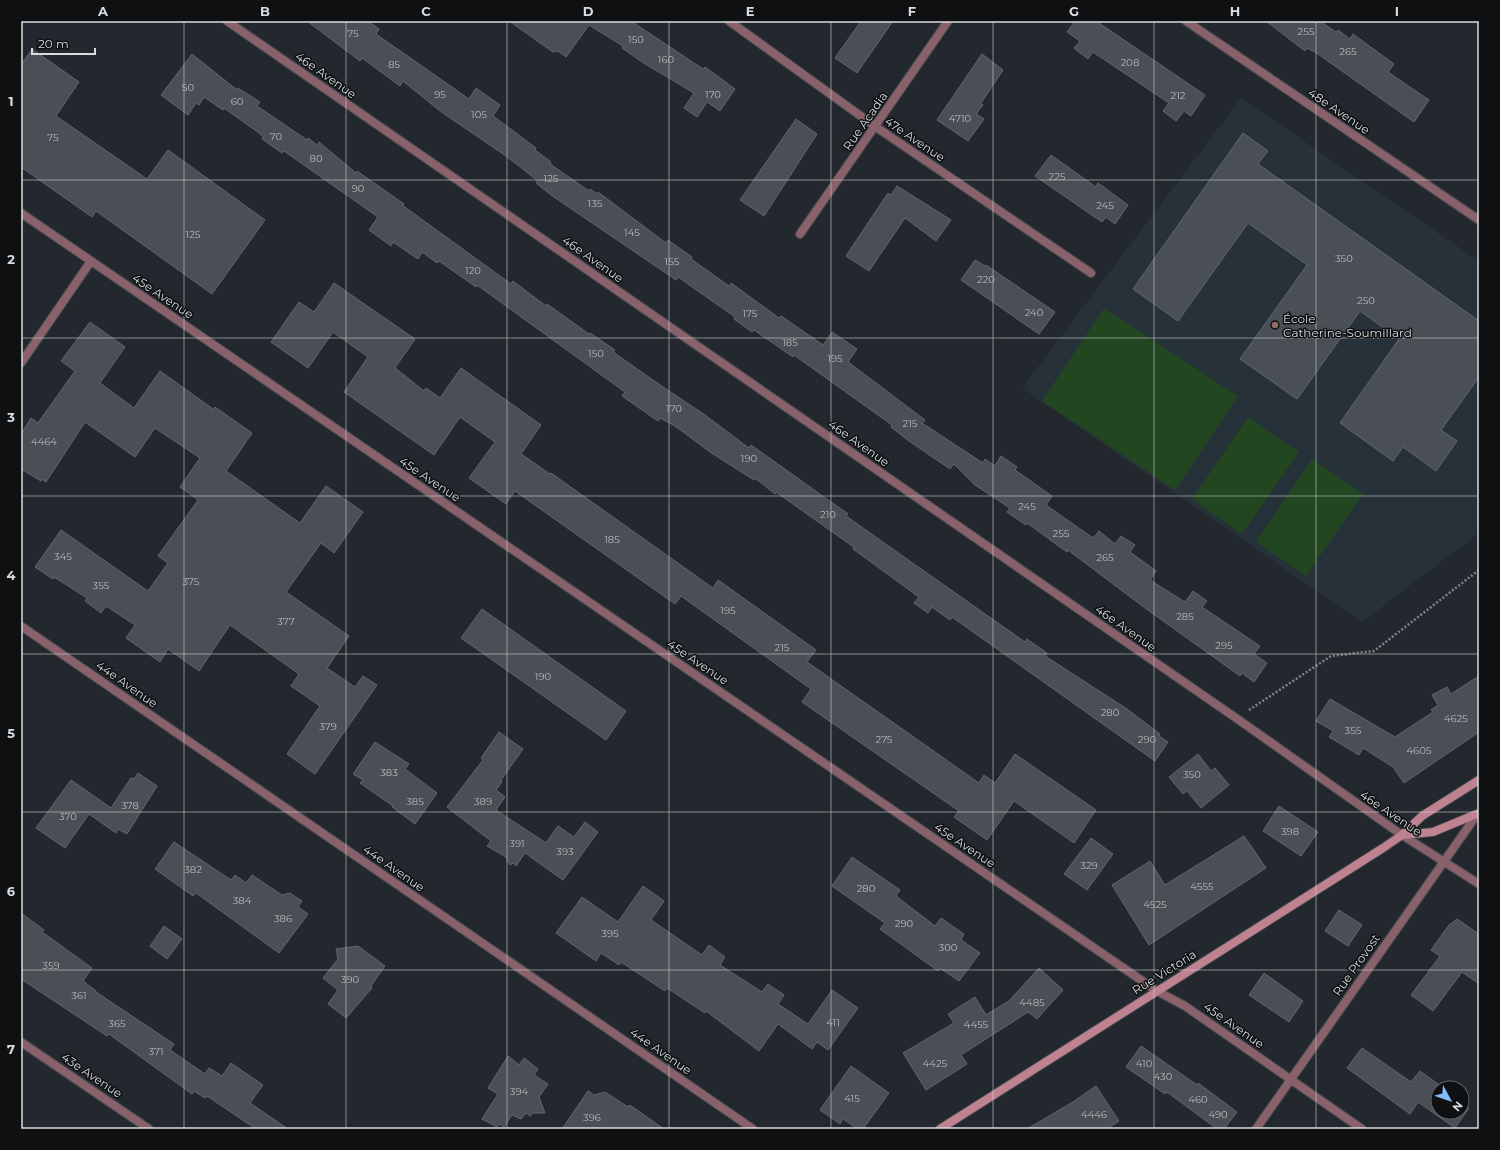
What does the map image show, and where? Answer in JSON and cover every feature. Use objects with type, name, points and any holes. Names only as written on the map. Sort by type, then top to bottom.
[{"type":"main road","name":"Rue Victoria","points":[[940,1129],[1402,835],[1422,816],[1479,780]]},
{"type":"main road","name":"Rue Victoria","points":[[1402,835],[1433,832],[1477,814]]},
{"type":"street","name":"46e Avenue","points":[[227,21],[1236,718],[1402,835],[1479,884]]},
{"type":"street","name":"47e Avenue","points":[[729,21],[876,127],[1091,273]]},
{"type":"street","name":"Rue Acadia","points":[[800,234],[876,127],[948,21]]},
{"type":"street","name":"48e Avenue","points":[[1186,21],[1479,220]]},
{"type":"street","name":"45e Avenue","points":[[21,213],[1157,991],[1185,1006],[1362,1129]]},
{"type":"street","points":[[21,363],[91,261]]},
{"type":"street","name":"44e Avenue","points":[[21,626],[753,1129]]},
{"type":"street","name":"Rue Provost","points":[[1256,1129],[1477,814]]},
{"type":"street","name":"43e Avenue","points":[[21,1042],[149,1129]]},
{"type":"path","points":[[1236,718],[1330,656],[1374,651],[1479,570]]},
{"type":"shaded area","name":"École Catherine-Soumillard","points":[[1241,98],[1479,261],[1479,533],[1362,622],[1022,388]]},
{"type":"green space","points":[[1104,308],[1238,396],[1175,490],[1042,401]]},
{"type":"green space","points":[[1248,417],[1299,452],[1242,534],[1192,499]]},
{"type":"green space","points":[[1312,459],[1363,494],[1306,576],[1256,542]]},
{"type":"building","points":[[307,21],[368,21],[379,29],[376,34],[469,99],[476,88],[500,105],[493,116],[536,148],[535,150],[551,162],[550,164],[589,191],[590,189],[597,194],[598,192],[666,243],[668,240],[692,257],[691,259],[729,286],[731,283],[779,318],[781,316],[823,345],[832,332],[857,349],[848,362],[925,420],[922,423],[983,463],[985,459],[995,466],[1001,456],[1017,467],[1015,470],[1052,496],[1046,505],[1093,538],[1099,531],[1115,544],[1121,536],[1135,545],[1130,552],[1156,571],[1150,580],[1185,602],[1193,591],[1207,601],[1202,607],[1260,646],[1254,654],[1267,663],[1254,682],[1242,673],[1240,676],[1145,608],[1068,550],[1067,552],[1027,523],[1026,525],[1007,512],[1010,508],[975,485],[954,464],[950,469],[909,441],[891,427],[892,425],[794,355],[793,357],[754,330],[752,332],[734,319],[735,317],[678,277],[676,280],[551,195],[536,183],[538,181],[506,156],[440,111],[403,81],[400,86],[362,58],[360,61]]},
{"type":"building","points":[[509,21],[631,21],[703,69],[705,67],[735,89],[720,111],[707,102],[697,117],[684,108],[694,93],[642,62],[622,48],[623,46],[589,25],[566,57],[558,51],[553,52]]},
{"type":"building","points":[[861,21],[893,21],[857,73],[835,58]]},
{"type":"building","points":[[1075,21],[1096,21],[1205,95],[1191,116],[1184,111],[1176,121],[1163,111],[1169,103],[1093,52],[1088,59],[1074,48],[1080,41],[1067,32]]},
{"type":"building","points":[[1266,21],[1320,21],[1336,32],[1338,30],[1350,39],[1353,34],[1394,64],[1388,72],[1429,100],[1414,122],[1315,52],[1307,48],[1305,51]]},
{"type":"building","points":[[32,49],[79,82],[56,116],[147,179],[168,150],[265,220],[212,294],[96,211],[92,217],[21,167],[21,65]]},
{"type":"building","points":[[192,54],[237,90],[238,88],[260,102],[257,106],[307,140],[308,138],[317,145],[319,142],[356,173],[357,171],[404,204],[402,205],[511,284],[513,281],[546,306],[547,304],[589,334],[590,333],[615,350],[613,352],[705,415],[749,448],[751,445],[848,514],[846,516],[1025,642],[1027,639],[1047,653],[1045,656],[1127,709],[1160,734],[1159,736],[1168,742],[1155,761],[952,617],[950,620],[932,607],[928,613],[914,603],[919,597],[853,549],[855,548],[776,492],[775,494],[755,478],[754,480],[710,452],[675,426],[660,418],[658,421],[622,396],[625,392],[477,285],[476,287],[439,261],[437,263],[422,252],[418,259],[393,242],[391,246],[369,230],[378,217],[284,151],[282,153],[262,139],[263,137],[259,133],[224,108],[223,110],[204,97],[199,105],[196,103],[188,115],[161,95]]},
{"type":"building","points":[[982,54],[1003,70],[981,103],[983,105],[976,114],[984,119],[968,141],[937,120]]},
{"type":"building","points":[[796,119],[817,134],[764,216],[740,200]]},
{"type":"building","points":[[1243,133],[1268,151],[1258,164],[1479,321],[1479,377],[1441,430],[1457,441],[1436,471],[1403,447],[1393,461],[1340,423],[1399,339],[1360,311],[1297,399],[1240,359],[1307,265],[1248,223],[1178,321],[1133,289]]},
{"type":"building","points":[[1051,155],[1096,187],[1098,183],[1128,205],[1115,224],[1106,217],[1102,222],[1035,176]]},
{"type":"building","points":[[897,186],[951,220],[936,241],[905,218],[869,271],[846,256],[888,193],[891,195]]},
{"type":"building","points":[[975,260],[985,266],[986,265],[1055,312],[1039,334],[961,280]]},
{"type":"building","points":[[334,283],[415,339],[395,368],[424,391],[426,388],[440,398],[461,368],[541,425],[521,454],[550,474],[551,473],[713,588],[718,580],[816,650],[807,662],[979,783],[984,775],[995,783],[1015,754],[1096,810],[1074,843],[1014,801],[987,840],[954,817],[959,811],[802,702],[811,689],[681,596],[675,604],[515,491],[506,504],[469,478],[495,442],[460,417],[434,455],[344,392],[368,357],[333,332],[308,368],[271,342],[299,302],[314,312]]},
{"type":"building","points":[[90,322],[125,347],[100,383],[134,408],[160,371],[213,409],[215,407],[252,433],[226,471],[300,523],[326,486],[363,512],[334,553],[321,543],[286,592],[349,636],[327,668],[355,687],[363,676],[377,685],[315,774],[287,754],[320,706],[291,686],[299,674],[230,625],[199,671],[168,649],[160,662],[126,638],[135,625],[106,606],[101,613],[85,601],[87,598],[35,567],[61,530],[148,591],[168,563],[158,556],[198,500],[180,487],[200,458],[155,428],[135,457],[85,422],[46,482],[42,479],[41,481],[21,469],[21,434],[31,418],[38,423],[75,371],[61,361]]},
{"type":"building","points":[[482,609],[626,711],[606,740],[461,638]]},
{"type":"building","points":[[1479,676],[1479,732],[1404,783],[1393,767],[1363,748],[1359,755],[1329,737],[1333,731],[1316,721],[1330,699],[1395,737],[1433,712],[1431,710],[1438,705],[1432,695],[1447,687],[1451,694]]},
{"type":"building","points":[[499,732],[523,749],[501,780],[502,782],[496,790],[505,797],[496,810],[546,843],[558,826],[574,837],[585,822],[598,832],[563,880],[525,853],[516,866],[513,863],[510,865],[506,857],[487,846],[491,841],[447,807],[483,760],[481,758]]},
{"type":"building","points":[[375,742],[409,764],[405,769],[437,793],[415,824],[392,807],[393,806],[360,783],[363,780],[353,774]]},
{"type":"building","points":[[1198,754],[1211,771],[1215,768],[1229,785],[1201,808],[1187,791],[1183,794],[1169,777]]},
{"type":"building","points":[[138,773],[157,786],[127,834],[118,829],[116,833],[89,814],[65,848],[36,828],[71,780],[111,808],[131,778],[134,779]]},
{"type":"building","points":[[1279,806],[1318,832],[1301,856],[1263,831]]},
{"type":"building","points":[[1244,836],[1266,868],[1149,945],[1112,885],[1150,861],[1165,885]]},
{"type":"building","points":[[1091,838],[1113,854],[1087,890],[1064,874]]},
{"type":"building","points":[[174,842],[231,880],[235,875],[246,883],[252,875],[282,895],[290,893],[302,901],[298,907],[308,914],[279,953],[196,893],[193,896],[155,869]]},
{"type":"building","points":[[852,857],[900,890],[896,896],[935,926],[941,918],[964,934],[961,940],[980,953],[959,981],[940,968],[938,971],[880,929],[885,923],[832,886]]},
{"type":"building","points":[[643,886],[664,901],[651,920],[702,955],[709,945],[725,957],[720,965],[762,992],[768,984],[784,995],[778,1004],[808,1024],[832,990],[858,1008],[828,1050],[817,1042],[812,1049],[778,1024],[759,1051],[706,1011],[705,1013],[667,988],[665,991],[621,962],[619,965],[601,953],[596,961],[556,933],[582,897],[618,922]]},
{"type":"building","points":[[1339,910],[1362,925],[1348,946],[1325,931]]},
{"type":"building","points":[[21,913],[44,930],[42,932],[92,968],[83,981],[96,992],[174,1044],[170,1050],[205,1074],[209,1068],[222,1076],[231,1063],[263,1085],[250,1103],[288,1129],[256,1129],[207,1096],[205,1098],[194,1091],[192,1094],[109,1034],[107,1036],[21,979]]},
{"type":"building","points":[[1457,919],[1479,934],[1479,984],[1462,972],[1433,1011],[1411,995],[1440,956],[1431,950],[1449,925]]},
{"type":"building","points":[[164,926],[182,939],[167,959],[150,946]]},
{"type":"building","points":[[358,946],[385,966],[371,986],[372,988],[346,1018],[328,1004],[338,990],[323,978],[338,959],[336,949]]},
{"type":"building","points":[[1039,968],[1063,990],[1037,1019],[1028,1012],[961,1055],[967,1064],[926,1090],[903,1053],[954,1023],[948,1014],[975,997],[986,1015],[1009,1001]]},
{"type":"building","points":[[1264,973],[1303,1001],[1289,1022],[1249,995]]},
{"type":"building","points":[[1141,1046],[1197,1085],[1198,1083],[1237,1112],[1224,1129],[1217,1129],[1167,1092],[1165,1094],[1126,1067]]},
{"type":"building","points":[[1362,1048],[1411,1082],[1420,1071],[1432,1080],[1430,1080],[1430,1110],[1418,1102],[1410,1114],[1347,1068]]},
{"type":"building","points":[[508,1056],[519,1065],[524,1058],[538,1069],[534,1075],[548,1084],[539,1097],[545,1113],[533,1113],[530,1116],[526,1113],[521,1119],[512,1115],[504,1127],[500,1124],[497,1127],[482,1119],[498,1094],[488,1088]]},
{"type":"building","points":[[851,1066],[889,1093],[863,1129],[858,1129],[843,1119],[840,1124],[820,1110]]},
{"type":"building","points":[[1096,1086],[1119,1121],[1107,1129],[1027,1129],[1073,1102]]},
{"type":"building","points":[[588,1091],[594,1095],[605,1092],[628,1107],[630,1105],[664,1129],[562,1129]]},
{"type":"building","points":[[1444,1120],[1461,1120],[1455,1128]]},
{"type":"place","name":"École Catherine-Soumillard","points":[[1275,325]]}]
